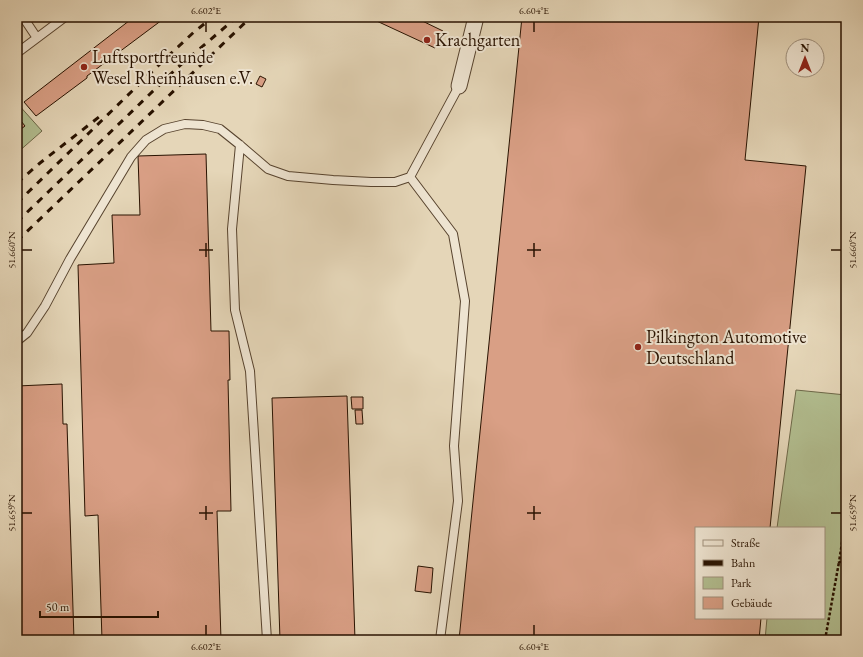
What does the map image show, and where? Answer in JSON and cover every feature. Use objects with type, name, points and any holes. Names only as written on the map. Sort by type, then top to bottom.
[{"type":"street","points":[[459,86],[476,17]]},
{"type":"lane","points":[[17,54],[65,17]]},
{"type":"lane","points":[[25,20],[37,38]]},
{"type":"lane","points":[[17,340],[27,333],[45,306],[70,259],[131,158],[146,140],[164,129],[185,124],[197,124],[220,129],[268,169],[288,176],[333,180],[395,182],[410,177],[459,86]]},
{"type":"lane","points":[[240,145],[232,229],[235,310],[250,371],[267,640]]},
{"type":"lane","points":[[410,177],[453,234],[465,301],[454,446],[458,501],[440,640]]},
{"type":"path","points":[[825,640],[846,516]]},
{"type":"path","points":[[839,562],[846,562]]},
{"type":"green space","points":[[17,103],[42,131],[17,153]]},
{"type":"green space","points":[[796,390],[846,395],[846,640],[765,640],[767,619],[825,619],[825,527],[777,527]]},
{"type":"building","name":"Luftsportfreunde Wesel Rheinhausen e.V.","points":[[134,17],[166,17],[36,116],[24,102]]},
{"type":"building","name":"Krachgarten","points":[[368,17],[414,17],[443,31],[435,48]]},
{"type":"building","name":"Pilkington Automotive Deutschland","points":[[522,17],[759,17],[745,160],[806,166],[770,527],[695,527],[695,619],[761,619],[759,640],[459,640]]},
{"type":"building","points":[[260,76],[266,79],[262,87],[256,84]]},
{"type":"building","points":[[17,116],[25,126],[17,132]]},
{"type":"building","points":[[206,154],[211,331],[229,331],[230,380],[228,380],[231,511],[217,511],[221,640],[102,640],[98,515],[85,516],[78,265],[114,263],[112,215],[140,215],[138,156]]},
{"type":"building","points":[[62,384],[63,424],[67,424],[74,640],[17,640],[17,386]]},
{"type":"building","points":[[347,396],[355,640],[280,640],[272,398]]},
{"type":"building","points":[[351,397],[363,397],[363,409],[352,409]]},
{"type":"building","points":[[355,410],[362,410],[363,424],[356,424]]},
{"type":"building","points":[[418,566],[433,568],[431,593],[415,591]]},
{"type":"railway","points":[[17,203],[166,58],[213,17]]},
{"type":"railway","points":[[17,222],[177,68],[237,17]]},
{"type":"railway","points":[[17,241],[251,17]]},
{"type":"railway","points":[[17,183],[99,117]]},
{"type":"place","name":"Krachgarten","points":[[427,40]]},
{"type":"place","name":"Luftsportfreunde Wesel Rheinhausen e.V.","points":[[84,67]]},
{"type":"place","name":"Pilkington Automotive Deutschland","points":[[638,347]]}]
